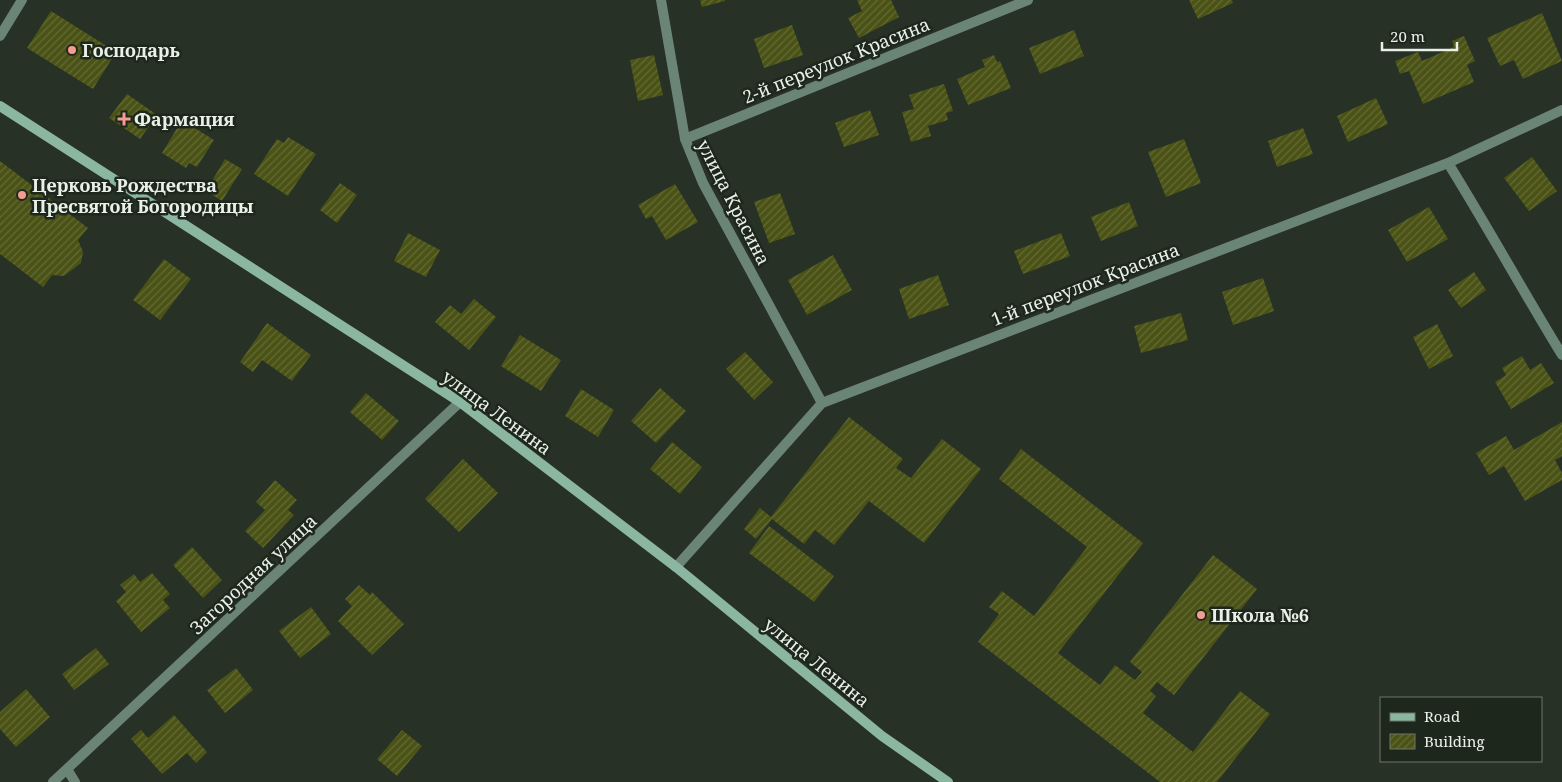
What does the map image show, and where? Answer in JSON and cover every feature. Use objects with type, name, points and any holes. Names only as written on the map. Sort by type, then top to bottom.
[{"type":"main road","name":"улица Ленина","points":[[0,106],[460,402],[676,567],[882,736],[948,782]]},
{"type":"street","points":[[0,36],[22,0]]},
{"type":"street","name":"улица Красина","points":[[661,0],[685,139],[703,183],[822,403]]},
{"type":"street","name":"2-й переулок Красина","points":[[685,139],[1028,0]]},
{"type":"street","name":"1-й переулок Красина","points":[[676,567],[822,403],[1448,162],[1562,110]]},
{"type":"street","points":[[1448,162],[1488,227],[1502,258],[1562,355]]},
{"type":"street","name":"Загородная улица","points":[[53,782],[460,402]]},
{"type":"street","points":[[67,769],[75,782]]},
{"type":"building","points":[[700,0],[725,0],[725,1],[702,7]]},
{"type":"building","points":[[857,0],[891,0],[899,17],[859,38],[848,18],[862,11]]},
{"type":"building","points":[[1189,0],[1232,0],[1233,3],[1198,19]]},
{"type":"building","name":"Господарь","points":[[51,11],[116,52],[93,89],[27,48]]},
{"type":"building","points":[[1542,13],[1562,61],[1523,79],[1514,60],[1500,66],[1487,38]]},
{"type":"building","points":[[792,25],[803,55],[764,68],[754,39]]},
{"type":"building","points":[[1074,30],[1084,56],[1040,74],[1029,48]]},
{"type":"building","points":[[1464,36],[1475,61],[1467,65],[1474,82],[1423,104],[1409,71],[1400,74],[1395,61],[1418,52],[1422,61],[1454,47],[1452,41]]},
{"type":"building","points":[[654,55],[663,95],[638,101],[630,60]]},
{"type":"building","points":[[994,55],[997,62],[1000,61],[1011,88],[968,105],[957,79],[985,67],[982,60]]},
{"type":"building","points":[[944,84],[953,111],[946,113],[948,120],[928,126],[931,136],[911,142],[902,112],[914,109],[909,95]]},
{"type":"building","points":[[127,94],[157,115],[140,139],[109,118]]},
{"type":"building","points":[[1376,98],[1388,124],[1348,142],[1337,116]]},
{"type":"building","points":[[870,110],[879,135],[844,147],[835,123]]},
{"type":"building","points":[[182,120],[214,140],[197,167],[189,163],[186,168],[162,153]]},
{"type":"building","points":[[1303,128],[1313,154],[1277,167],[1268,141]]},
{"type":"building","points":[[288,137],[316,154],[288,196],[254,174],[277,139],[284,143]]},
{"type":"building","points":[[1184,139],[1201,183],[1166,197],[1148,152]]},
{"type":"building","points":[[1532,157],[1557,191],[1529,211],[1504,178]]},
{"type":"building","points":[[225,159],[242,169],[222,201],[206,191]]},
{"type":"building","name":"Церковь Рождества Пресвятой Богородицы","points":[[0,161],[88,228],[78,240],[83,252],[81,263],[64,276],[52,275],[43,287],[0,254]]},
{"type":"building","points":[[340,183],[357,195],[337,223],[320,210]]},
{"type":"building","points":[[675,184],[698,222],[666,240],[652,216],[646,219],[638,205]]},
{"type":"building","points":[[780,193],[795,234],[769,243],[754,202]]},
{"type":"building","points":[[1129,202],[1138,226],[1101,241],[1091,217]]},
{"type":"building","points":[[1429,207],[1448,239],[1407,262],[1388,230]]},
{"type":"building","points":[[408,233],[440,250],[426,277],[394,261]]},
{"type":"building","points":[[1061,233],[1070,256],[1023,274],[1014,251]]},
{"type":"building","points":[[833,255],[852,290],[807,315],[788,280]]},
{"type":"building","points":[[164,259],[191,279],[160,320],[133,300]]},
{"type":"building","points":[[1474,272],[1486,290],[1461,308],[1448,290]]},
{"type":"building","points":[[938,275],[949,305],[909,319],[899,289]]},
{"type":"building","points":[[1263,278],[1274,311],[1233,325],[1222,292]]},
{"type":"building","points":[[474,299],[496,317],[469,350],[435,322],[450,305],[461,314]]},
{"type":"building","points":[[1181,313],[1188,340],[1141,353],[1134,326]]},
{"type":"building","points":[[267,323],[311,355],[292,381],[262,360],[253,372],[240,362]]},
{"type":"building","points":[[1437,324],[1453,356],[1429,369],[1413,337]]},
{"type":"building","points":[[520,335],[561,360],[541,391],[501,366]]},
{"type":"building","points":[[745,352],[773,382],[754,400],[726,369]]},
{"type":"building","points":[[1522,356],[1530,370],[1541,363],[1554,383],[1511,409],[1495,382],[1506,375],[1502,368]]},
{"type":"building","points":[[660,388],[686,411],[656,443],[631,421]]},
{"type":"building","points":[[581,389],[614,410],[598,437],[565,416]]},
{"type":"building","points":[[366,393],[399,421],[382,440],[350,412]]},
{"type":"building","points":[[849,417],[903,459],[896,468],[911,478],[942,439],[981,469],[924,543],[869,501],[834,545],[815,530],[804,544],[772,519],[756,539],[744,529],[760,508],[771,517]]},
{"type":"building","points":[[1562,422],[1562,456],[1555,460],[1562,473],[1562,480],[1525,501],[1504,466],[1489,475],[1476,453],[1506,436],[1514,450]]},
{"type":"building","points":[[672,442],[702,467],[680,494],[650,469]]},
{"type":"building","name":"Школа №6","points":[[1021,449],[1143,543],[1058,653],[1100,685],[1115,665],[1135,680],[1142,672],[1130,662],[1213,555],[1257,589],[1174,695],[1157,682],[1150,691],[1156,696],[1143,713],[1193,752],[1240,691],[1270,714],[1217,782],[1160,782],[978,642],[999,614],[989,607],[1002,591],[1034,616],[1087,547],[999,479]]},
{"type":"building","points":[[463,459],[498,493],[459,532],[425,499]]},
{"type":"building","points":[[275,480],[297,500],[288,510],[294,515],[263,548],[245,531],[265,510],[256,502]]},
{"type":"building","points":[[769,526],[834,576],[814,602],[749,553]]},
{"type":"building","points":[[192,547],[222,580],[203,598],[173,565]]},
{"type":"building","points":[[152,573],[170,594],[163,600],[170,608],[141,632],[116,601],[126,592],[120,585],[134,574],[140,582]]},
{"type":"building","points":[[359,585],[370,595],[372,592],[404,624],[372,655],[338,621],[352,606],[345,599]]},
{"type":"building","points":[[311,607],[331,634],[300,658],[279,631]]},
{"type":"building","points":[[96,648],[109,664],[74,690],[62,674]]},
{"type":"building","points":[[236,668],[253,690],[225,713],[207,690]]},
{"type":"building","points":[[26,689],[50,717],[16,747],[0,729],[0,712]]},
{"type":"building","points":[[174,715],[207,752],[196,763],[187,753],[162,774],[131,739],[141,730],[148,738]]},
{"type":"building","points":[[402,730],[422,746],[397,776],[377,759]]},
{"type":"place","name":"Господарь","points":[[72,50]]},
{"type":"place","name":"Фармация","points":[[124,119]]},
{"type":"place","name":"Церковь Рождества Пресвятой Богородицы","points":[[22,195]]},
{"type":"place","name":"Школа №6","points":[[1201,615]]}]
